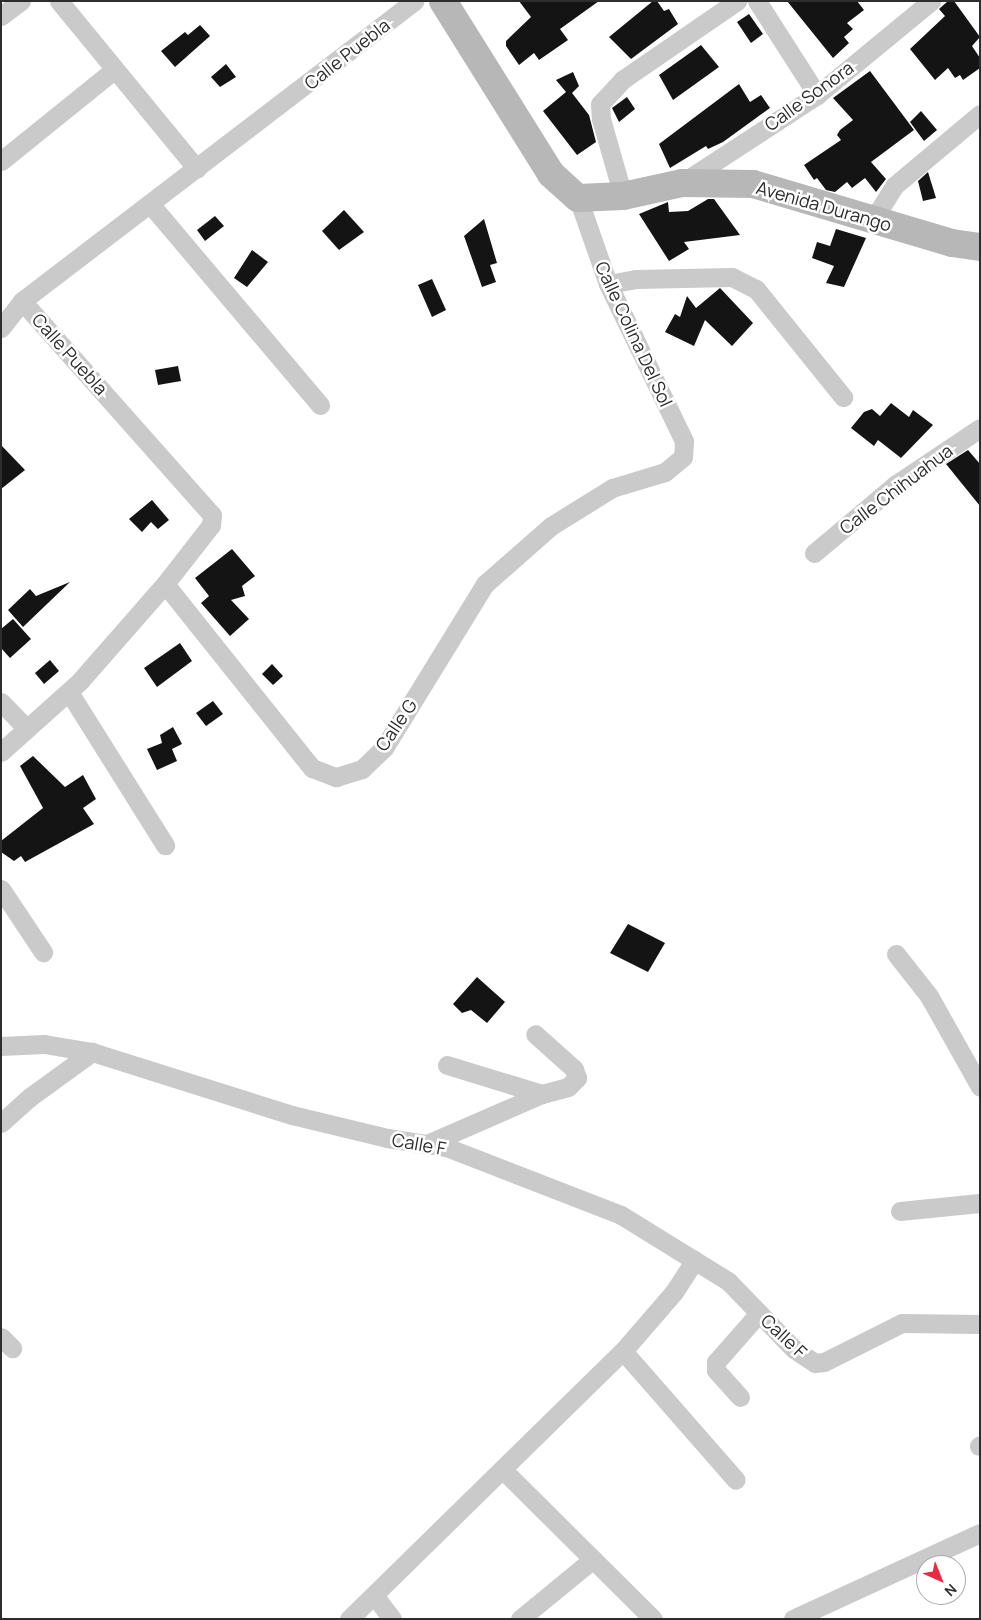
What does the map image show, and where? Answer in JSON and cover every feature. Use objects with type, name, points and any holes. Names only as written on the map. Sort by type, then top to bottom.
[{"type":"main road","name":"Calle Colina Del Sol","points":[[443,1],[551,174],[578,198]]},
{"type":"main road","name":"Avenida Durango","points":[[578,198],[623,196],[682,183],[753,184],[952,243],[980,246]]},
{"type":"street","points":[[1,16],[21,1]]},
{"type":"street","points":[[59,1],[197,169]]},
{"type":"street","name":"Calle Puebla","points":[[1,752],[69,692],[165,584],[211,525],[212,515],[208,507],[22,301],[151,205],[415,1]]},
{"type":"street","points":[[623,196],[600,119],[600,104],[622,80],[737,1]]},
{"type":"street","points":[[757,1],[816,95]]},
{"type":"street","name":"Calle Sonora","points":[[682,183],[816,95],[931,1]]},
{"type":"street","points":[[1,161],[115,69]]},
{"type":"street","points":[[872,220],[894,186],[980,114]]},
{"type":"street","name":"Calle Colina Del Sol","points":[[578,198],[608,284],[684,441]]},
{"type":"street","points":[[151,205],[320,406]]},
{"type":"street","points":[[608,284],[636,279],[732,277],[756,289],[843,397]]},
{"type":"street","points":[[1,328],[22,301]]},
{"type":"street","name":"Calle Chihuahua","points":[[814,553],[895,485],[980,428]]},
{"type":"street","name":"Calle G","points":[[165,584],[312,768],[336,777],[362,769],[384,748],[485,584],[551,526],[612,488],[674,466],[683,457],[684,441]]},
{"type":"street","points":[[69,692],[165,846]]},
{"type":"street","points":[[1,702],[27,729]]},
{"type":"street","points":[[1,889],[43,952]]},
{"type":"street","points":[[896,954],[929,996],[980,1087]]},
{"type":"street","points":[[427,1144],[542,1094],[568,1087],[577,1078],[574,1068],[535,1034]]},
{"type":"street","name":"Calle F","points":[[1,1046],[44,1044],[92,1052],[292,1115],[387,1138],[446,1147],[620,1215],[728,1281],[794,1349],[815,1363],[824,1362],[902,1323],[980,1324]]},
{"type":"street","points":[[1,1123],[30,1097],[92,1052]]},
{"type":"street","points":[[447,1065],[542,1094]]},
{"type":"street","points":[[900,1211],[980,1203]]},
{"type":"street","points":[[348,1619],[623,1351],[674,1292],[695,1260]]},
{"type":"street","points":[[740,1397],[716,1370],[716,1362],[759,1313]]},
{"type":"street","points":[[623,1351],[736,1480]]},
{"type":"street","points":[[503,1470],[653,1619]]},
{"type":"street","points":[[792,1619],[980,1533]]},
{"type":"street","points":[[520,1619],[593,1558]]},
{"type":"street","points":[[374,1594],[392,1619]]},
{"type":"building","points":[[519,1],[599,1],[560,29],[568,40],[539,60],[534,53],[519,65],[506,46],[506,41],[531,17]]},
{"type":"building","points":[[653,1],[657,1],[664,11],[669,9],[678,24],[631,59],[609,37]]},
{"type":"building","points":[[787,1],[857,1],[864,10],[847,23],[853,29],[844,37],[849,43],[833,58]]},
{"type":"building","points":[[948,1],[954,1],[980,37],[972,46],[980,58],[980,68],[963,80],[960,75],[955,78],[948,68],[935,80],[910,49],[945,16],[939,9]]},
{"type":"building","points":[[749,14],[763,34],[751,43],[737,22]]},
{"type":"building","points":[[200,25],[210,36],[175,67],[161,51],[185,32],[188,35]]},
{"type":"building","points":[[701,45],[719,67],[673,100],[659,75]]},
{"type":"building","points":[[226,64],[236,77],[220,87],[211,77]]},
{"type":"building","points":[[870,71],[914,130],[871,162],[886,179],[876,192],[865,178],[852,188],[847,182],[835,192],[826,190],[817,178],[814,180],[804,165],[841,140],[837,135],[840,130],[853,120],[833,98]]},
{"type":"building","points":[[573,72],[579,86],[572,93],[589,115],[596,142],[577,155],[543,111],[566,92],[556,80]]},
{"type":"building","points":[[739,84],[750,102],[761,95],[770,108],[723,142],[708,149],[706,146],[670,168],[659,144]]},
{"type":"building","points":[[627,97],[635,109],[619,122],[612,108]]},
{"type":"building","points":[[921,111],[937,130],[924,141],[910,122]]},
{"type":"building","points":[[928,172],[936,198],[923,201],[918,181]]},
{"type":"building","points":[[708,199],[714,199],[740,235],[684,242],[689,249],[669,261],[639,214],[668,202],[669,212],[688,211]]},
{"type":"building","points":[[344,210],[364,232],[339,250],[322,231]]},
{"type":"building","points":[[215,216],[224,226],[205,241],[197,230]]},
{"type":"building","points":[[484,219],[497,263],[490,265],[496,282],[482,287],[464,236]]},
{"type":"building","points":[[836,229],[866,238],[844,287],[826,283],[834,266],[812,258],[817,242],[830,246]]},
{"type":"building","points":[[252,250],[268,262],[247,287],[234,278]]},
{"type":"building","points":[[432,279],[446,310],[432,317],[418,285]]},
{"type":"building","points":[[720,288],[753,323],[732,346],[705,320],[694,346],[665,332],[675,314],[680,317],[687,296],[696,308]]},
{"type":"building","points":[[178,366],[181,381],[158,385],[155,370]]},
{"type":"building","points":[[891,403],[909,417],[913,410],[933,425],[901,458],[878,440],[874,446],[851,428],[864,412],[872,409],[880,416]]},
{"type":"building","points":[[1,445],[25,470],[1,489]]},
{"type":"building","points":[[968,450],[980,464],[980,506],[946,464]]},
{"type":"building","points":[[152,500],[169,520],[158,529],[151,522],[142,532],[129,519]]},
{"type":"building","points":[[232,549],[255,576],[242,586],[245,596],[231,600],[249,619],[230,636],[201,603],[209,596],[195,578]]},
{"type":"building","points":[[70,582],[23,627],[8,610],[30,589],[36,596]]},
{"type":"building","points":[[13,619],[31,639],[10,658],[1,648],[1,629]]},
{"type":"building","points":[[180,643],[192,661],[157,687],[144,668]]},
{"type":"building","points":[[50,660],[59,671],[44,684],[35,673]]},
{"type":"building","points":[[272,664],[283,676],[273,685],[262,674]]},
{"type":"building","points":[[213,701],[223,714],[206,726],[196,713]]},
{"type":"building","points":[[173,727],[182,744],[172,749],[177,761],[157,770],[147,749],[162,743],[160,735]]},
{"type":"building","points":[[33,756],[65,787],[83,775],[96,799],[83,808],[94,824],[25,862],[21,856],[14,861],[1,852],[1,841],[43,808],[20,766]]},
{"type":"building","points":[[628,924],[665,943],[648,972],[610,953]]},
{"type":"building","points":[[477,977],[505,1002],[487,1023],[471,1010],[462,1013],[453,1004]]}]
